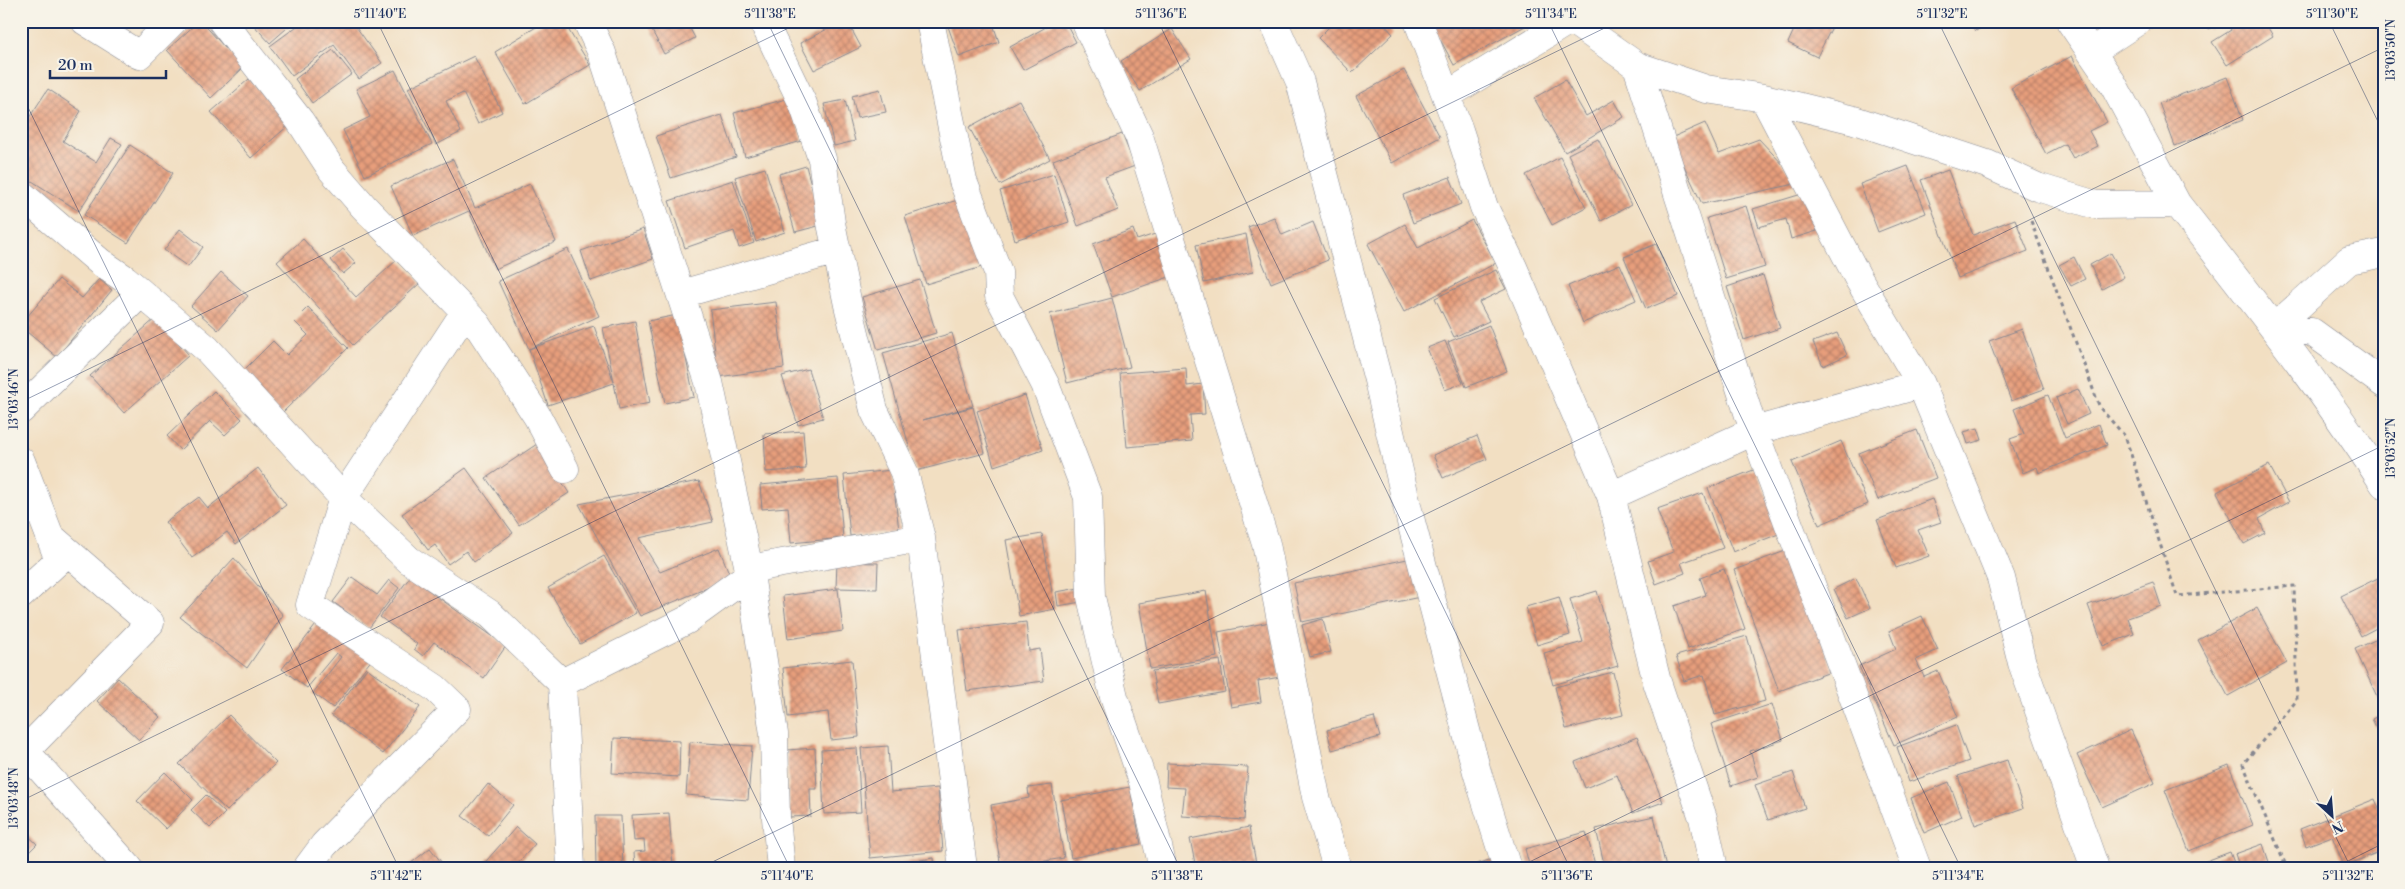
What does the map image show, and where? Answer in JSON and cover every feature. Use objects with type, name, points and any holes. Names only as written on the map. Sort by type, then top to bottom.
[{"type":"street","points":[[84,21],[139,55],[173,21]]},
{"type":"street","points":[[222,21],[300,121],[332,170],[364,207],[477,324],[537,416],[565,469]]},
{"type":"street","points":[[587,21],[602,52],[709,382],[750,574],[774,734],[776,818],[781,868]]},
{"type":"street","points":[[763,21],[802,104],[822,159],[837,250],[874,410],[904,472],[921,538],[963,868]]},
{"type":"street","points":[[930,21],[963,181],[998,272],[999,296],[1045,384],[1088,497],[1091,597],[1114,697],[1143,782],[1163,868]]},
{"type":"street","points":[[1085,21],[1139,136],[1266,544],[1316,797],[1337,868]]},
{"type":"street","points":[[1273,21],[1300,82],[1378,380],[1409,514],[1477,772],[1506,868]]},
{"type":"street","points":[[1418,21],[1484,207],[1513,267],[1611,496],[1657,682],[1703,818],[1714,868]]},
{"type":"street","points":[[1446,96],[1568,21]]},
{"type":"street","points":[[1573,21],[1637,66],[1706,89],[1764,98],[1854,120],[1987,164],[2037,188],[2096,205],[2177,204]]},
{"type":"street","points":[[2070,21],[2113,84],[2177,204],[2275,327],[2384,484]]},
{"type":"street","points":[[2091,52],[2138,21]]},
{"type":"street","points":[[1637,66],[1754,431],[1917,868]]},
{"type":"street","points":[[1764,98],[1858,278],[1921,384],[2001,578],[2022,662],[2095,868]]},
{"type":"street","points":[[21,194],[100,262],[141,293],[207,349],[343,498],[409,560],[490,614],[562,683],[571,868]]},
{"type":"street","points":[[681,294],[837,250]]},
{"type":"street","points":[[2275,327],[2349,260],[2384,253]]},
{"type":"street","points":[[21,410],[141,293]]},
{"type":"street","points":[[307,868],[324,845],[456,709],[435,688],[310,605],[343,498],[465,312]]},
{"type":"street","points":[[2275,327],[2312,332],[2384,384]]},
{"type":"street","points":[[1611,496],[1754,431],[1921,384]]},
{"type":"street","points":[[21,461],[59,560],[21,595]]},
{"type":"street","points":[[50,536],[150,623],[25,751],[129,868]]},
{"type":"street","points":[[562,683],[687,620],[760,567],[921,538]]},
{"type":"path","points":[[2015,178],[2100,408],[2125,436],[2177,596],[2294,586],[2297,700],[2243,764],[2287,868]]},
{"type":"building","points":[[199,21],[243,68],[211,98],[167,50]]},
{"type":"building","points":[[250,21],[295,21],[270,43]]},
{"type":"building","points":[[304,21],[352,21],[382,63],[359,79],[334,45],[292,76],[270,46]]},
{"type":"building","points":[[546,21],[563,21],[590,65],[525,104],[495,52]]},
{"type":"building","points":[[647,21],[686,21],[695,38],[664,54]]},
{"type":"building","points":[[843,21],[847,21],[861,47],[814,70],[800,43]]},
{"type":"building","points":[[946,21],[992,21],[999,42],[959,57]]},
{"type":"building","points":[[1057,21],[1065,21],[1076,42],[1023,70],[1010,47]]},
{"type":"building","points":[[1335,21],[1381,21],[1393,34],[1352,73],[1318,38]]},
{"type":"building","points":[[1430,21],[1462,21],[1464,25],[1470,21],[1522,21],[1525,26],[1454,65]]},
{"type":"building","points":[[1798,21],[1825,21],[1833,25],[1817,57],[1788,43]]},
{"type":"building","points":[[1970,21],[1992,21],[1976,31]]},
{"type":"building","points":[[2204,21],[2221,21],[2209,29]]},
{"type":"building","points":[[2226,21],[2264,21],[2273,36],[2227,65],[2212,42],[2231,30]]},
{"type":"building","points":[[1172,29],[1191,59],[1140,91],[1121,61]]},
{"type":"building","points":[[333,50],[352,74],[312,103],[295,79]]},
{"type":"building","points":[[474,56],[502,112],[478,124],[463,93],[446,101],[461,132],[436,145],[408,88]]},
{"type":"building","points":[[2072,56],[2107,122],[2089,131],[2097,146],[2073,158],[2065,144],[2046,154],[2011,88]]},
{"type":"building","points":[[395,70],[432,144],[365,176],[343,130],[370,117],[356,89]]},
{"type":"building","points":[[1404,70],[1440,137],[1392,163],[1356,96]]},
{"type":"building","points":[[2227,77],[2243,120],[2175,146],[2159,103]]},
{"type":"building","points":[[249,79],[289,125],[251,158],[211,112]]},
{"type":"building","points":[[1565,80],[1586,116],[1614,100],[1624,117],[1565,152],[1534,98]]},
{"type":"building","points":[[48,89],[81,111],[63,141],[96,162],[111,138],[122,144],[79,211],[21,174],[21,130]]},
{"type":"building","points":[[880,89],[886,112],[857,118],[852,96]]},
{"type":"building","points":[[790,98],[802,141],[745,157],[734,113]]},
{"type":"building","points":[[845,100],[855,141],[834,146],[824,104]]},
{"type":"building","points":[[1019,100],[1050,159],[1000,185],[969,127]]},
{"type":"building","points":[[722,115],[736,157],[671,178],[656,136]]},
{"type":"building","points":[[1705,123],[1719,154],[1759,139],[1800,183],[1702,204],[1671,138]]},
{"type":"building","points":[[1122,134],[1135,166],[1105,177],[1118,210],[1078,226],[1053,160]]},
{"type":"building","points":[[1598,139],[1631,205],[1601,221],[1568,154]]},
{"type":"building","points":[[130,145],[173,173],[128,243],[84,215]]},
{"type":"building","points":[[1560,157],[1586,207],[1552,225],[1526,175]]},
{"type":"building","points":[[453,159],[475,208],[530,184],[556,242],[495,269],[469,211],[413,236],[391,186]]},
{"type":"building","points":[[806,166],[822,225],[795,232],[779,174]]},
{"type":"building","points":[[1908,166],[1926,213],[1878,232],[1860,184]]},
{"type":"building","points":[[765,168],[785,232],[756,242],[735,177]]},
{"type":"building","points":[[1948,170],[1973,235],[2015,219],[2028,251],[1958,278],[1921,180]]},
{"type":"building","points":[[1054,174],[1069,222],[1015,240],[1000,191]]},
{"type":"building","points":[[1450,177],[1461,204],[1413,223],[1403,195]]},
{"type":"building","points":[[733,180],[754,243],[739,248],[734,231],[685,248],[669,201]]},
{"type":"building","points":[[1805,193],[1817,231],[1791,239],[1786,219],[1759,227],[1753,209]]},
{"type":"building","points":[[961,199],[982,267],[926,284],[905,216]]},
{"type":"building","points":[[1746,206],[1765,267],[1726,279],[1707,218]]},
{"type":"building","points":[[1274,217],[1282,235],[1313,222],[1328,260],[1271,283],[1248,227]]},
{"type":"building","points":[[1472,220],[1496,263],[1404,312],[1368,244],[1405,224],[1418,248]]},
{"type":"building","points":[[180,229],[203,247],[188,267],[164,250]]},
{"type":"building","points":[[643,229],[653,259],[591,281],[581,251]]},
{"type":"building","points":[[1133,229],[1137,240],[1158,233],[1172,276],[1112,297],[1093,244]]},
{"type":"building","points":[[1246,234],[1253,272],[1204,283],[1196,245]]},
{"type":"building","points":[[303,239],[356,297],[398,259],[420,283],[353,345],[277,262]]},
{"type":"building","points":[[1656,244],[1678,296],[1646,309],[1624,257]]},
{"type":"building","points":[[343,249],[356,263],[343,274],[331,260]]},
{"type":"building","points":[[568,249],[599,316],[529,349],[498,281]]},
{"type":"building","points":[[2111,253],[2124,277],[2102,289],[2090,265]]},
{"type":"building","points":[[2074,257],[2085,279],[2071,286],[2059,265]]},
{"type":"building","points":[[1620,264],[1636,300],[1583,323],[1568,286]]},
{"type":"building","points":[[1496,270],[1506,289],[1479,302],[1489,321],[1454,337],[1435,298]]},
{"type":"building","points":[[221,272],[248,296],[218,330],[191,306]]},
{"type":"building","points":[[1763,275],[1780,328],[1744,340],[1727,287]]},
{"type":"building","points":[[59,279],[82,298],[99,279],[112,290],[57,357],[21,327],[21,324]]},
{"type":"building","points":[[920,280],[936,333],[878,350],[862,297]]},
{"type":"building","points":[[1112,298],[1130,367],[1067,383],[1050,314]]},
{"type":"building","points":[[776,302],[784,368],[718,377],[710,310]]},
{"type":"building","points":[[308,307],[348,348],[280,415],[240,374],[273,341],[287,355],[308,335],[294,321]]},
{"type":"building","points":[[677,315],[694,397],[665,403],[648,321]]},
{"type":"building","points":[[156,318],[189,355],[124,413],[90,376]]},
{"type":"building","points":[[635,321],[650,403],[619,409],[614,383],[548,405],[529,349],[594,326],[614,382],[603,328]]},
{"type":"building","points":[[1489,325],[1507,371],[1466,387],[1448,342]]},
{"type":"building","points":[[2022,329],[2044,389],[2011,401],[1989,341]]},
{"type":"building","points":[[952,333],[973,406],[923,420],[973,407],[985,453],[916,471],[883,353]]},
{"type":"building","points":[[1837,333],[1847,355],[1823,366],[1813,342]]},
{"type":"building","points":[[1445,341],[1463,383],[1445,390],[1427,348]]},
{"type":"building","points":[[1186,368],[1187,386],[1203,384],[1205,414],[1190,415],[1192,441],[1127,447],[1120,373]]},
{"type":"building","points":[[808,369],[823,418],[798,425],[782,376]]},
{"type":"building","points":[[2078,389],[2089,414],[2067,424],[2056,398]]},
{"type":"building","points":[[214,391],[242,419],[225,435],[210,421],[180,450],[167,436]]},
{"type":"building","points":[[1025,395],[1043,450],[994,466],[977,411]]},
{"type":"building","points":[[2048,395],[2065,438],[2099,424],[2107,445],[2039,473],[2037,467],[2023,473],[2010,439],[2024,434],[2014,409]]},
{"type":"building","points":[[1978,428],[1982,440],[1968,444],[1964,432]]},
{"type":"building","points":[[1917,430],[1936,478],[1878,500],[1859,453]]},
{"type":"building","points":[[803,431],[806,469],[766,472],[764,434]]},
{"type":"building","points":[[1477,436],[1487,459],[1443,478],[1433,455]]},
{"type":"building","points":[[1841,441],[1868,504],[1819,525],[1792,462]]},
{"type":"building","points":[[537,444],[569,493],[519,525],[486,478]]},
{"type":"building","points":[[2269,465],[2289,502],[2259,519],[2265,533],[2244,544],[2217,492]]},
{"type":"building","points":[[258,468],[286,505],[236,544],[227,532],[192,558],[165,522],[199,497],[208,508]]},
{"type":"building","points":[[466,468],[513,533],[474,562],[466,551],[448,564],[435,545],[428,550],[402,514]]},
{"type":"building","points":[[1756,469],[1781,533],[1733,552],[1708,488]]},
{"type":"building","points":[[892,470],[899,531],[850,536],[844,475]]},
{"type":"building","points":[[838,478],[843,538],[791,543],[788,507],[762,509],[760,485]]},
{"type":"building","points":[[699,481],[713,522],[639,538],[660,572],[719,548],[731,578],[640,616],[579,504]]},
{"type":"building","points":[[1703,493],[1723,548],[1681,563],[1685,573],[1656,584],[1648,561],[1673,552],[1657,509]]},
{"type":"building","points":[[1932,499],[1941,522],[1918,530],[1929,556],[1896,568],[1877,520]]},
{"type":"building","points":[[1042,534],[1055,609],[1019,616],[1006,540]]},
{"type":"building","points":[[1788,550],[1833,671],[1779,691],[1734,570]]},
{"type":"building","points":[[604,556],[636,613],[580,644],[548,588]]},
{"type":"building","points":[[234,558],[283,615],[247,668],[180,617]]},
{"type":"building","points":[[1412,558],[1420,597],[1302,622],[1294,583]]},
{"type":"building","points":[[837,562],[878,563],[877,589],[836,588]]},
{"type":"building","points":[[1724,569],[1745,629],[1688,649],[1674,606],[1706,595],[1700,578]]},
{"type":"building","points":[[2384,575],[2384,624],[2361,636],[2341,596]]},
{"type":"building","points":[[352,577],[377,595],[389,580],[399,588],[369,628],[333,602]]},
{"type":"building","points":[[410,577],[506,646],[484,678],[434,642],[423,656],[414,649],[417,644],[380,617]]},
{"type":"building","points":[[1856,578],[1870,608],[1848,618],[1834,589]]},
{"type":"building","points":[[2153,582],[2161,606],[2128,618],[2134,634],[2103,646],[2088,605]]},
{"type":"building","points":[[1079,588],[1081,602],[1058,606],[1056,592]]},
{"type":"building","points":[[838,589],[843,631],[788,639],[783,596]]},
{"type":"building","points":[[1206,591],[1217,657],[1150,669],[1139,603]]},
{"type":"building","points":[[1597,591],[1618,666],[1553,685],[1544,653],[1583,642],[1570,599]]},
{"type":"building","points":[[1559,597],[1570,635],[1537,645],[1526,607]]},
{"type":"building","points":[[2257,608],[2287,663],[2228,696],[2198,640]]},
{"type":"building","points":[[1922,616],[1938,650],[1916,660],[1924,677],[1938,671],[1958,717],[1894,745],[1859,666],[1896,649],[1889,631]]},
{"type":"building","points":[[322,617],[373,658],[333,708],[313,693],[341,657],[336,653],[307,688],[282,669]]},
{"type":"building","points":[[1323,619],[1331,652],[1310,657],[1302,625]]},
{"type":"building","points":[[1026,622],[1029,651],[1040,649],[1044,681],[967,691],[959,630]]},
{"type":"building","points":[[1270,622],[1280,677],[1258,681],[1261,702],[1231,707],[1218,632]]},
{"type":"building","points":[[1747,636],[1765,701],[1715,715],[1704,675],[1684,681],[1676,656]]},
{"type":"building","points":[[2384,636],[2384,702],[2380,703],[2355,649]]},
{"type":"building","points":[[852,660],[859,737],[831,740],[828,712],[788,717],[783,668]]},
{"type":"building","points":[[1220,660],[1225,692],[1158,704],[1152,671]]},
{"type":"building","points":[[367,668],[420,707],[383,754],[331,715]]},
{"type":"building","points":[[1613,672],[1623,715],[1566,729],[1555,687]]},
{"type":"building","points":[[118,678],[160,717],[139,740],[97,701]]},
{"type":"building","points":[[1772,704],[1783,740],[1750,751],[1758,777],[1731,786],[1711,724]]},
{"type":"building","points":[[2384,713],[2384,743],[2372,719]]},
{"type":"building","points":[[229,715],[276,763],[227,811],[179,764]]},
{"type":"building","points":[[1374,717],[1380,737],[1332,750],[1327,730]]},
{"type":"building","points":[[1956,725],[1969,761],[1909,782],[1897,747]]},
{"type":"building","points":[[2131,730],[2155,783],[2102,807],[2077,755]]},
{"type":"building","points":[[1637,737],[1663,802],[1633,813],[1617,775],[1585,788],[1575,762]]},
{"type":"building","points":[[614,738],[680,741],[679,777],[612,773]]},
{"type":"building","points":[[690,742],[752,746],[748,800],[686,795]]},
{"type":"building","points":[[888,746],[891,792],[938,788],[943,851],[870,858],[861,748]]},
{"type":"building","points":[[815,748],[817,789],[810,789],[811,816],[790,817],[787,750]]},
{"type":"building","points":[[857,748],[861,812],[824,814],[821,750]]},
{"type":"building","points":[[2007,760],[2023,808],[1975,825],[1958,776]]},
{"type":"building","points":[[1167,763],[1248,767],[1244,820],[1182,816],[1185,788],[1166,787]]},
{"type":"building","points":[[2229,765],[2253,825],[2189,851],[2165,790]]},
{"type":"building","points":[[165,772],[193,800],[166,829],[137,801]]},
{"type":"building","points":[[1793,772],[1805,808],[1768,820],[1755,785]]},
{"type":"building","points":[[1949,782],[1962,816],[1924,833],[1911,798]]},
{"type":"building","points":[[488,784],[513,805],[488,836],[462,816]]},
{"type":"building","points":[[1052,785],[1064,858],[1001,868],[991,805],[1029,798],[1028,788]]},
{"type":"building","points":[[1130,787],[1141,844],[1071,858],[1061,800]]},
{"type":"building","points":[[206,795],[225,813],[210,828],[191,810]]},
{"type":"building","points":[[2375,799],[2384,821],[2384,850],[2344,866],[2332,836],[2306,846],[2300,829]]},
{"type":"building","points":[[669,813],[673,868],[635,868],[634,852],[645,851],[644,840],[634,841],[632,815]]},
{"type":"building","points":[[595,816],[621,816],[623,868],[596,868]]},
{"type":"building","points":[[1654,816],[1666,868],[1605,868],[1596,829]]},
{"type":"building","points":[[516,827],[535,844],[514,868],[480,868]]},
{"type":"building","points":[[1249,827],[1257,868],[1196,868],[1190,839]]},
{"type":"building","points":[[21,829],[37,844],[21,860]]},
{"type":"building","points":[[1586,832],[1596,868],[1530,868],[1525,849]]},
{"type":"building","points":[[2263,844],[2271,868],[2240,868],[2235,854]]},
{"type":"building","points":[[430,848],[446,868],[405,868]]},
{"type":"building","points":[[2230,852],[2236,868],[2188,868]]},
{"type":"building","points":[[934,858],[935,868],[870,868],[870,867]]},
{"type":"building","points":[[1492,859],[1495,868],[1468,868],[1468,867]]}]
